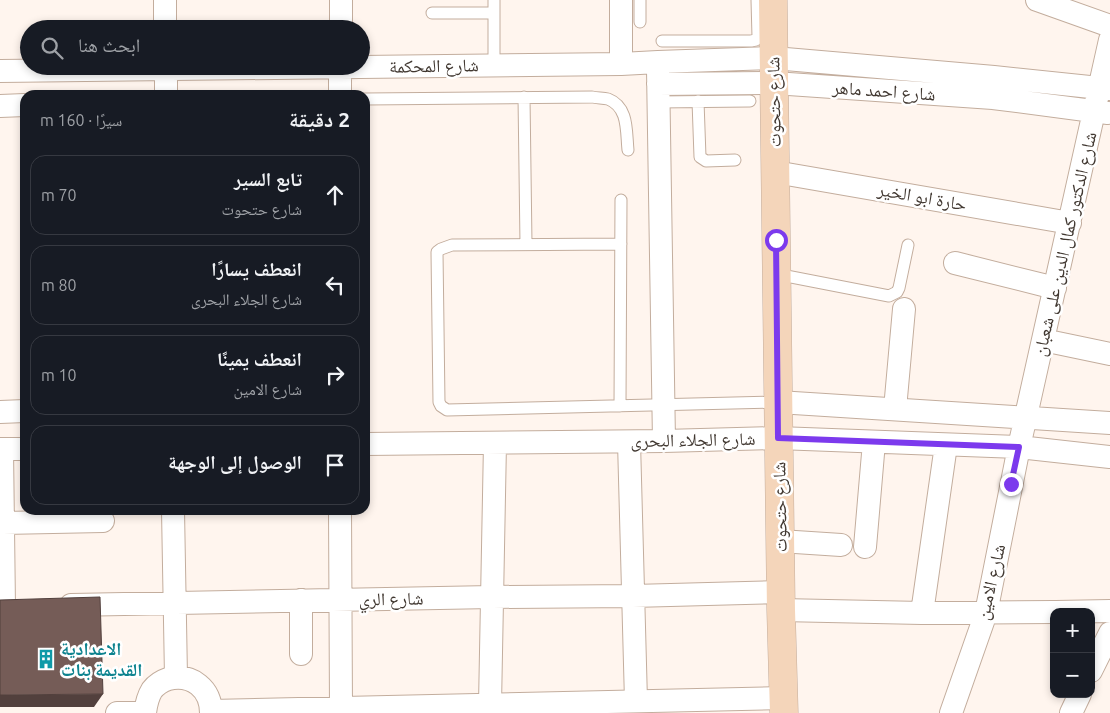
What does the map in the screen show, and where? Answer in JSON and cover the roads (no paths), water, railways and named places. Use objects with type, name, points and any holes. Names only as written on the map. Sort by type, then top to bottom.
[{"type":"main road","name":"شارع حتحوت","points":[[773,0],[778,438],[784,705]]},
{"type":"street","points":[[165,0],[165,20]]},
{"type":"street","points":[[341,0],[341,20]]},
{"type":"street","points":[[620,0],[621,64]]},
{"type":"street","points":[[1037,0],[1110,26]]},
{"type":"street","name":"شارع الدكتور كمال الدين على شعبان","points":[[1019,447],[1070,223],[1102,112],[1110,40]]},
{"type":"street","points":[[660,52],[658,93],[664,441]]},
{"type":"street","name":"شارع المحكمة","points":[[370,67],[621,64],[660,52]]},
{"type":"street","name":"شارع احمد ماهر","points":[[660,52],[774,71],[1102,112]]},
{"type":"street","name":"شارع المحكمة","points":[[0,71],[20,71]]},
{"type":"street","name":"شارع احمد ماهر","points":[[658,93],[774,71],[994,77],[1105,88]]},
{"type":"street","points":[[166,75],[166,90]]},
{"type":"street","points":[[340,75],[340,90]]},
{"type":"street","points":[[0,106],[20,105]]},
{"type":"street","name":"حارة ابو الخير","points":[[775,172],[1070,223]]},
{"type":"street","points":[[955,263],[1055,288]]},
{"type":"street","points":[[895,410],[904,309]]},
{"type":"street","points":[[1043,340],[1110,354]]},
{"type":"street","name":"شارع الجلاء البحرى","points":[[778,402],[1110,423]]},
{"type":"street","points":[[0,412],[20,411]]},
{"type":"street","name":"شارع الجلاء البحرى","points":[[370,444],[629,442],[778,438],[1019,447],[1110,457]]},
{"type":"street","points":[[629,442],[636,701]]},
{"type":"street","points":[[865,547],[874,442]]},
{"type":"street","points":[[490,705],[495,443]]},
{"type":"street","points":[[922,613],[946,445]]},
{"type":"street","name":"شارع الامين","points":[[951,713],[986,613],[1019,447]]},
{"type":"street","points":[[9,606],[3,523],[1,449],[20,449]]},
{"type":"street","points":[[174,515],[176,677]]},
{"type":"street","points":[[327,710],[341,600],[340,515]]},
{"type":"street","points":[[3,523],[103,521]]},
{"type":"street","points":[[780,541],[841,545]]},
{"type":"street","name":"شارع الري","points":[[52,605],[633,596],[781,601],[922,613],[1050,612]]},
{"type":"street","points":[[301,600],[301,654]]},
{"type":"street","name":"شارع الري","points":[[1095,611],[1110,611]]},
{"type":"street","points":[[1095,663],[1110,633]]},
{"type":"street","points":[[117,713],[145,713],[147,700],[153,688],[164,681],[176,677],[187,678],[197,683],[205,691],[210,700],[211,712],[387,710],[490,705],[573,708],[636,701],[679,707],[784,705]]},
{"type":"street","points":[[1071,713],[1078,698]]},
{"type":"lane","points":[[494,0],[494,66]]},
{"type":"lane","points":[[640,0],[640,22]]},
{"type":"lane","points":[[660,52],[756,40],[758,37],[757,0]]},
{"type":"lane","points":[[432,13],[494,13]]},
{"type":"lane","points":[[658,93],[698,101],[750,101]]},
{"type":"lane","points":[[370,99],[592,97],[608,99],[616,104],[624,114],[628,150]]},
{"type":"lane","points":[[524,98],[526,244],[621,244]]},
{"type":"lane","points":[[698,101],[700,157],[706,161],[735,160]]},
{"type":"lane","points":[[620,406],[621,200]]},
{"type":"lane","name":"شارع الجلاء البحرى","points":[[526,244],[452,245],[437,252],[439,402],[447,410],[778,402]]},
{"type":"lane","points":[[776,274],[889,296],[894,295],[899,288],[908,245]]},
{"type":"place","name":"الاعدادية القديمة بنات","points":[[46,659]]}]
